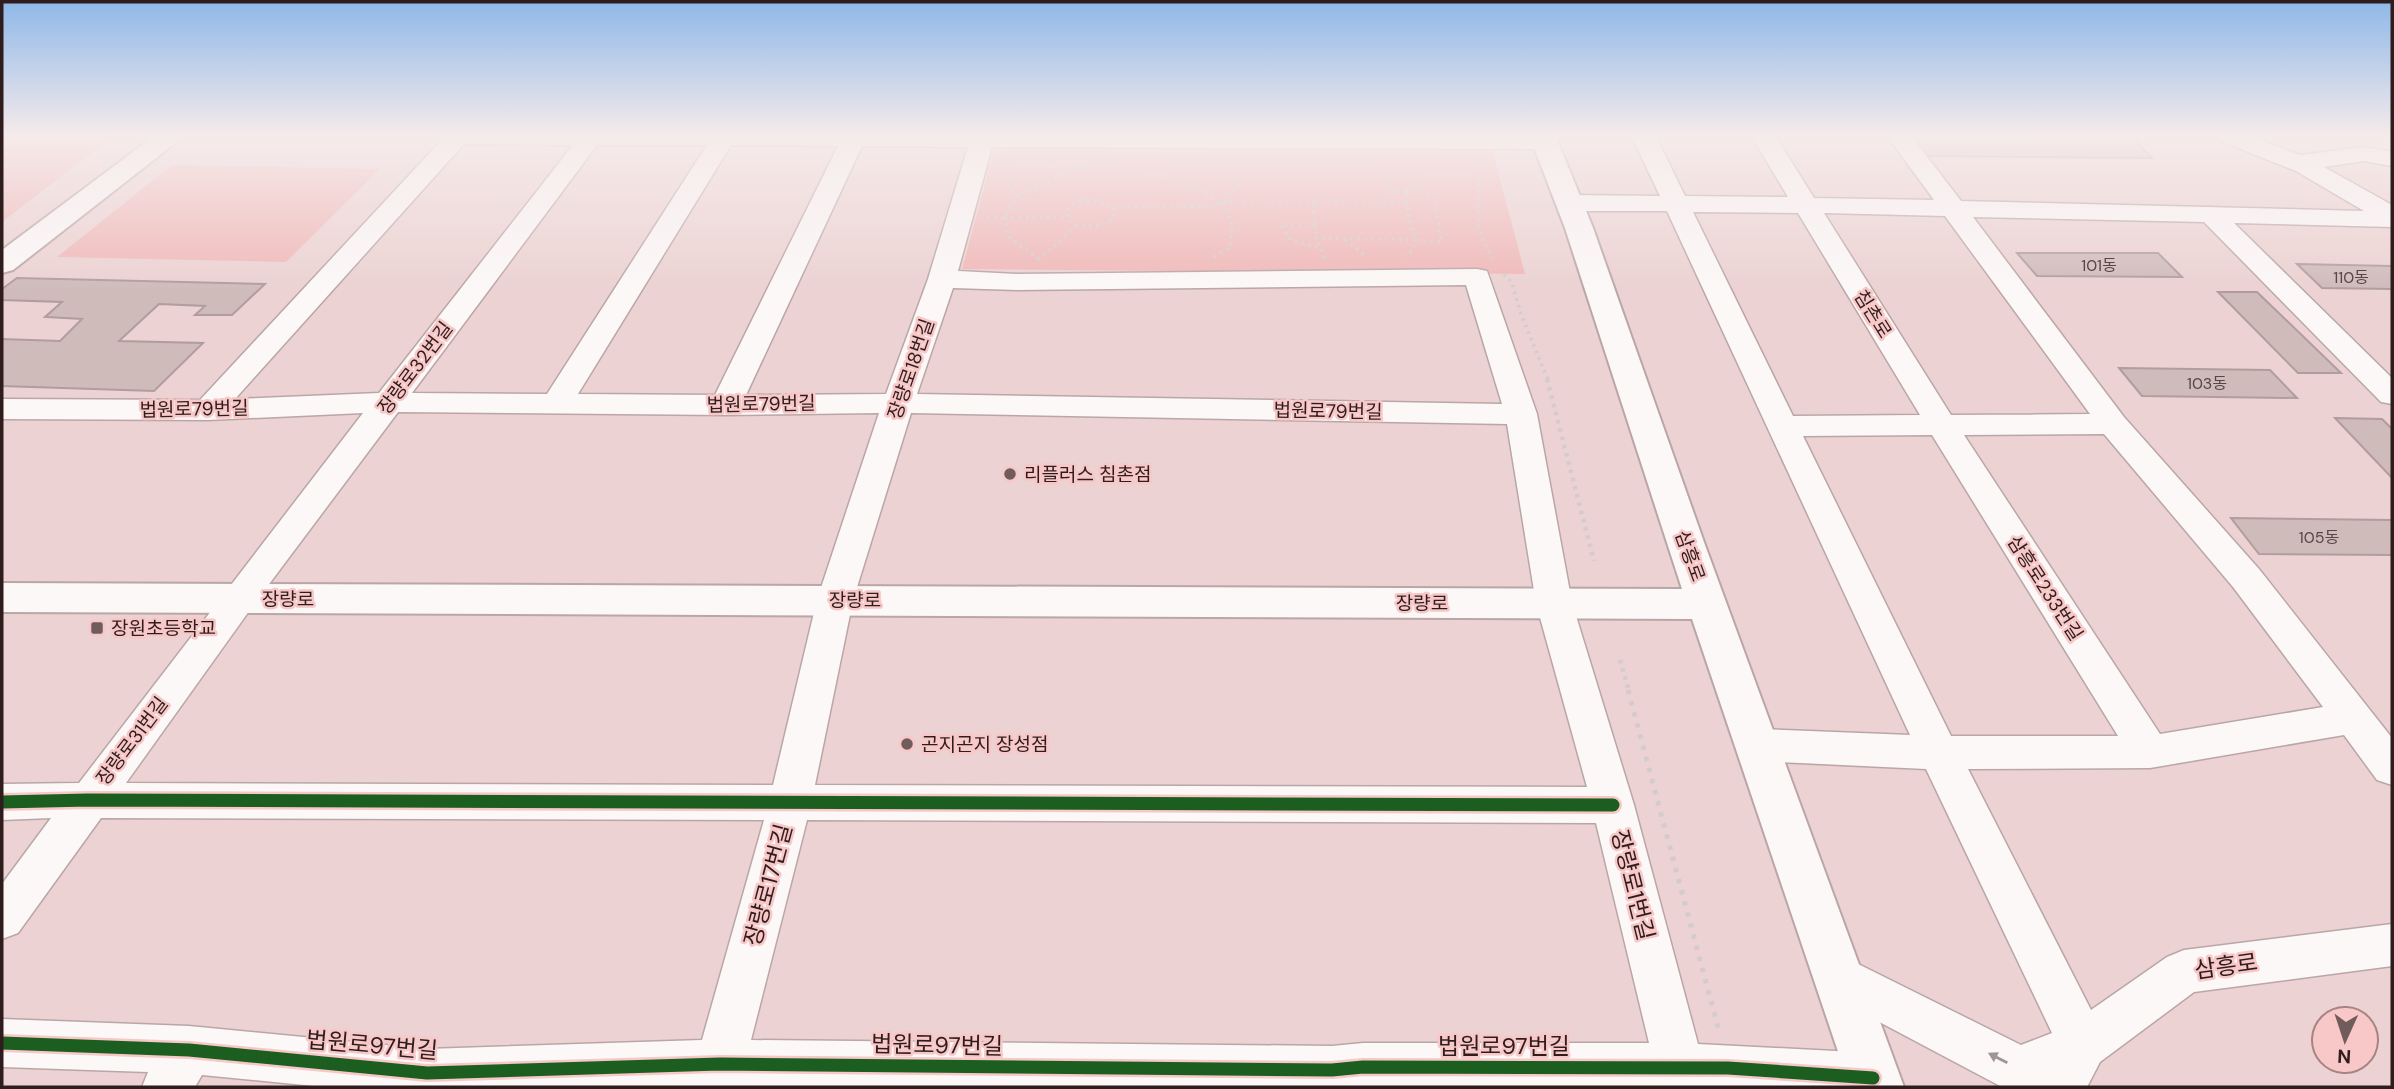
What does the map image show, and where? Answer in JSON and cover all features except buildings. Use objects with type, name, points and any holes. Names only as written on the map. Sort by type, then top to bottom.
[{"type":"main road","points":[[2,264],[103,188]]},
{"type":"main road","name":"삼흥로","points":[[1564,188],[1875,1083]]},
{"type":"main road","name":"장량로","points":[[2,598],[1708,604]]},
{"type":"street","points":[[208,410],[411,188]]},
{"type":"street","name":"장량로32번길","points":[[239,598],[553,188]]},
{"type":"street","points":[[556,404],[693,188]]},
{"type":"street","points":[[726,405],[830,188]]},
{"type":"street","name":"장량로18번길","points":[[835,600],[898,403],[942,279],[967,188]]},
{"type":"street","points":[[1668,188],[1939,753],[2083,1045]]},
{"type":"street","name":"침촌로","points":[[1795,188],[1941,424]]},
{"type":"street","points":[[1939,188],[2113,424],[2246,578],[2392,768]]},
{"type":"street","points":[[2341,188],[2392,217]]},
{"type":"street","points":[[1570,203],[2392,217]]},
{"type":"street","points":[[2211,216],[2392,395]]},
{"type":"street","name":"장량로1번길","points":[[1017,282],[1477,277],[1521,414],[1554,603],[1613,805],[1673,1043],[1685,1078]]},
{"type":"street","points":[[942,279],[1017,282]]},
{"type":"street","name":"법원로79번길","points":[[2,409],[208,410],[389,402],[726,405],[898,403],[1521,414]]},
{"type":"street","name":"삼흥로233번길","points":[[1941,424],[2150,752]]},
{"type":"street","points":[[1781,426],[2113,424]]},
{"type":"street","name":"장량로31번길","points":[[2,919],[239,598]]},
{"type":"street","name":"장량로17번길","points":[[717,1075],[790,802],[835,600]]},
{"type":"street","points":[[1758,745],[1939,753],[2150,752],[2352,718]]},
{"type":"street","points":[[2,802],[88,800],[1613,805]]},
{"type":"street","name":"삼흥로","points":[[1836,975],[2020,1070],[2083,1045],[2184,972],[2392,945]]},
{"type":"street","name":"법원로97번길","points":[[2,1043],[178,1069],[424,1080],[1318,1070],[1363,1067],[1685,1078],[1728,1068],[1875,1083]]},
{"type":"street","name":"삼흥로","points":[[2061,1087],[2083,1045]]},
{"type":"path","points":[[1009,188],[1017,197]]},
{"type":"path","points":[[1036,188],[1017,197],[1005,218],[1004,227],[1009,240],[1039,259],[1051,261]]},
{"type":"path","points":[[1198,188],[1222,204],[1232,224],[1231,246],[1212,259]]},
{"type":"path","points":[[1222,204],[1236,188]]},
{"type":"path","points":[[1316,238],[1441,242],[1434,195],[1390,191],[1389,188]]},
{"type":"path","points":[[1406,191],[1411,188]]},
{"type":"path","points":[[1401,259],[1414,249],[1415,240],[1406,191]]},
{"type":"path","points":[[1068,217],[1069,206],[1087,200],[1114,207],[1407,203]]},
{"type":"path","points":[[1314,204],[1316,238],[1325,259]]},
{"type":"path","points":[[1017,282],[1056,242],[1077,226],[1098,226],[1114,218],[1114,207]]},
{"type":"path","points":[[958,216],[1068,217],[1077,226]]},
{"type":"path","points":[[1315,223],[1281,226],[1284,236],[1299,245],[1320,248]]},
{"type":"path","points":[[1345,239],[1367,257]]},
{"type":"path","points":[[1620,660],[1720,1035]]},
{"type":"shaded area","points":[[2,188],[46,188],[2,222]]},
{"type":"shaded area","points":[[143,188],[361,188],[286,262],[57,257]]},
{"type":"shaded area","points":[[984,188],[1502,188],[1525,274],[962,269]]},
{"type":"cycle path","points":[[2,802],[88,800],[1613,805]]},
{"type":"cycle path","points":[[2,1043],[189,1050],[427,1073],[720,1064],[1332,1070],[1363,1067],[1728,1068],[1873,1078]]},
{"type":"place","name":"리플러스 침촌점","points":[[1010,474]]},
{"type":"place","name":"장원초등학교","points":[[97,628]]},
{"type":"place","name":"곤지곤지 장성점","points":[[907,744]]}]
